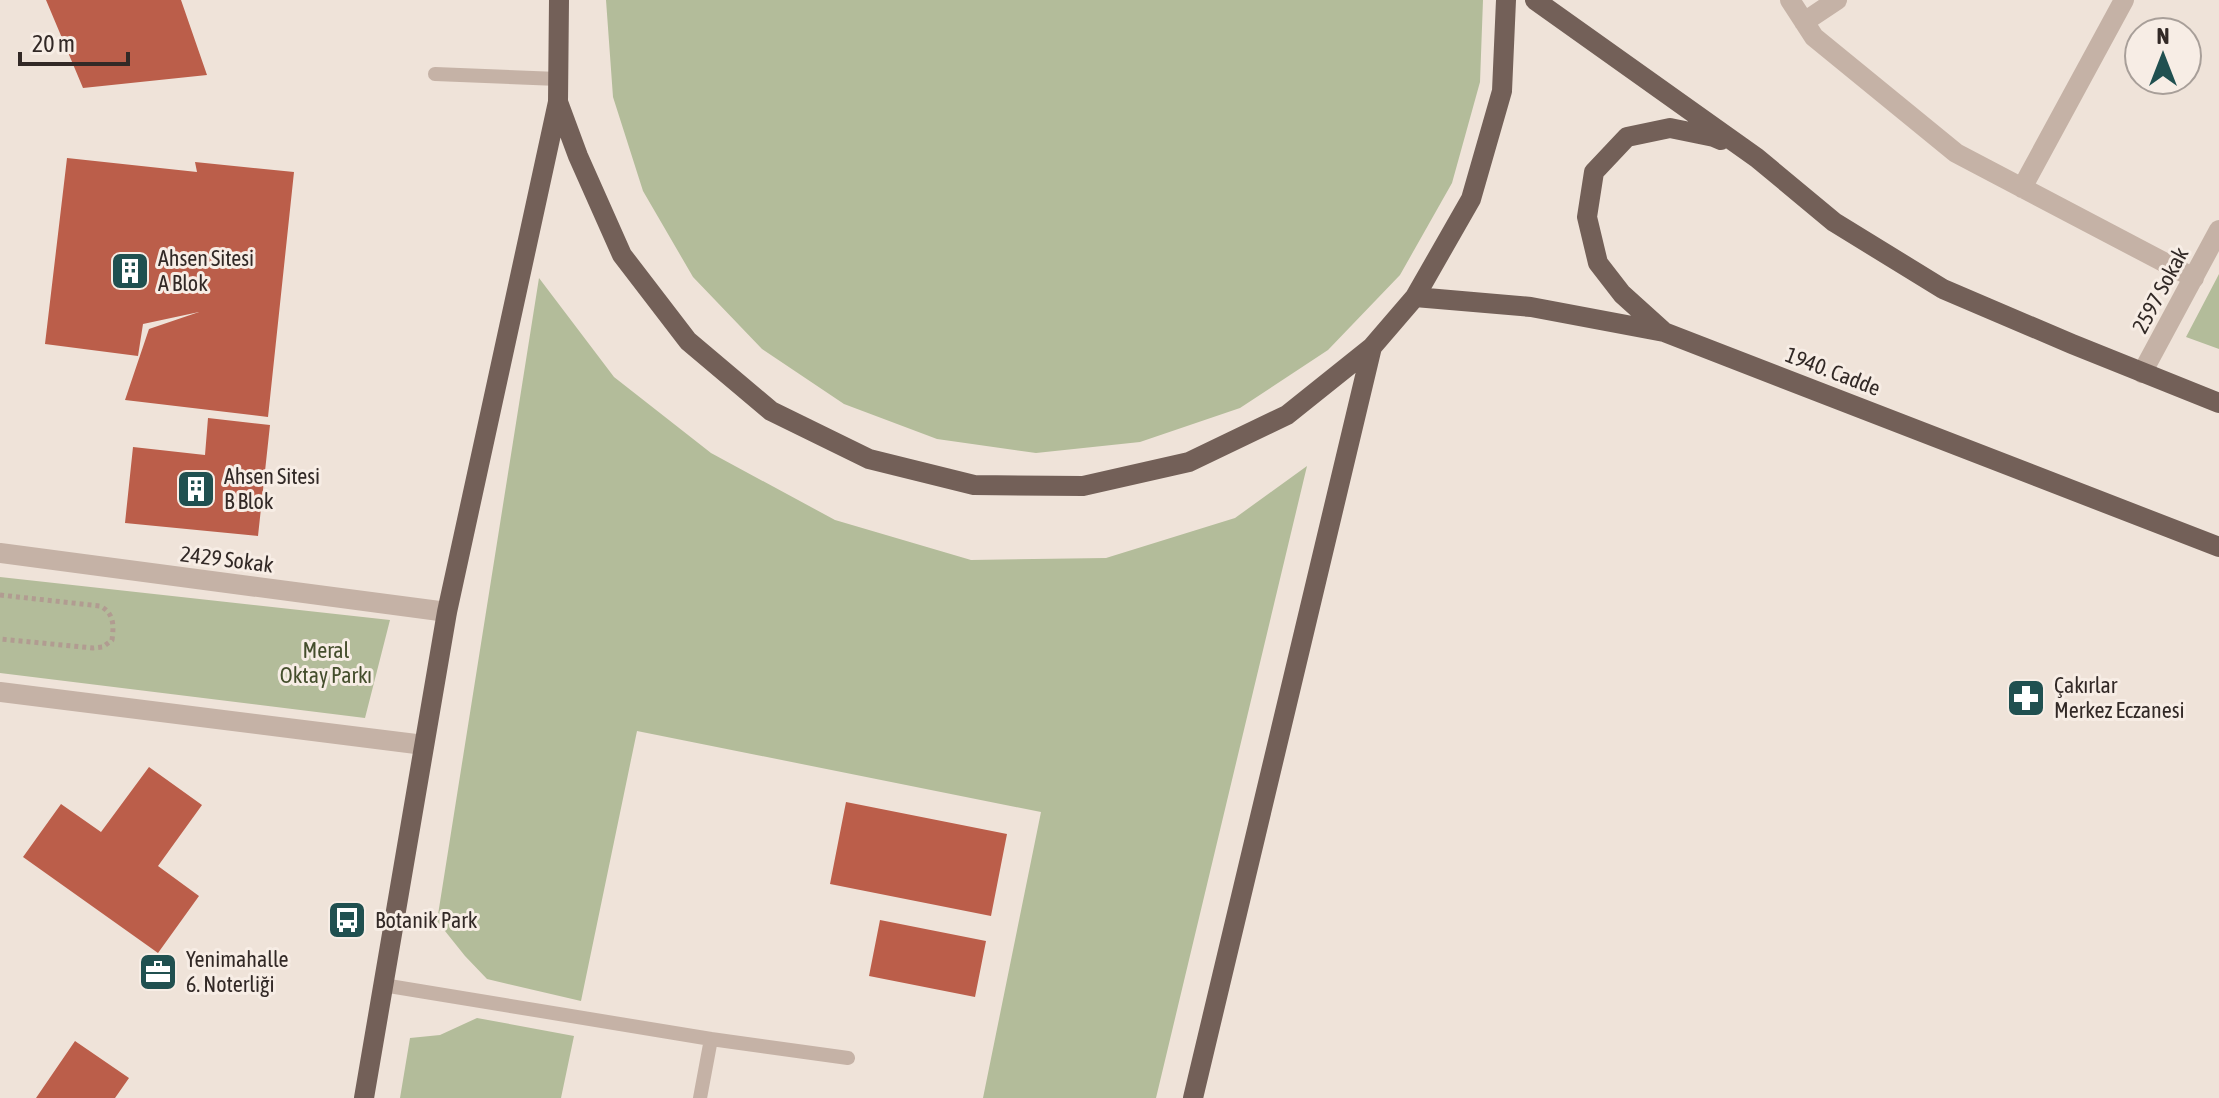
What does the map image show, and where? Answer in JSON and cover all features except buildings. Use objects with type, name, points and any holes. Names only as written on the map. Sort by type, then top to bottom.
[{"type":"main road","points":[[364,1098],[447,612],[558,102],[559,0]]},
{"type":"main road","points":[[558,102],[622,255],[688,341],[771,411],[869,459],[974,485],[1083,486],[1189,462],[1273,422],[1287,415],[1372,347],[1415,297],[1471,199],[1502,91],[1506,0]]},
{"type":"main road","points":[[1535,0],[1757,158],[1834,222],[1943,289],[2219,403]]},
{"type":"main road","points":[[1664,332],[1622,294],[1598,263],[1587,217],[1594,172],[1627,137],[1670,128],[1714,137],[1757,158]]},
{"type":"main road","name":"1940. Cadde","points":[[1415,297],[1531,307],[1664,332],[2219,547]]},
{"type":"main road","points":[[1193,1098],[1372,347]]},
{"type":"street","points":[[1790,0],[1814,37],[1956,153],[2194,278]]},
{"type":"street","points":[[1804,22],[1837,0]]},
{"type":"street","points":[[2022,188],[2124,0]]},
{"type":"street","name":"2597 Sokak","points":[[2142,373],[2219,230]]},
{"type":"street","name":"2429 Sokak","points":[[0,553],[447,612]]},
{"type":"street","points":[[0,692],[424,745]]},
{"type":"lane","points":[[435,74],[558,79]]},
{"type":"lane","points":[[383,985],[711,1039],[848,1058]]},
{"type":"lane","points":[[700,1098],[711,1039]]},
{"type":"path","points":[[0,595],[100,606],[107,610],[113,620],[113,630],[112,640],[103,647],[93,648],[0,639]]},
{"type":"green space","points":[[606,0],[1483,0],[1480,82],[1452,183],[1400,275],[1328,350],[1240,408],[1140,442],[1036,453],[937,439],[844,404],[762,349],[693,277],[643,191],[613,97]]},
{"type":"green space","points":[[2219,274],[2219,349],[2186,337]]},
{"type":"green space","points":[[539,278],[614,377],[711,453],[835,520],[971,560],[1106,558],[1235,518],[1307,466],[1156,1098],[983,1098],[1041,812],[637,731],[581,1001],[487,979],[437,921]]},
{"type":"green space","name":"Meral Oktay Parkı","points":[[0,577],[390,620],[365,718],[0,673]]},
{"type":"green space","points":[[477,1018],[574,1036],[561,1098],[400,1098],[410,1038],[440,1035]]},
{"type":"place","name":"Ahsen Sitesi A Blok","points":[[130,271]]},
{"type":"place","name":"Ahsen Sitesi B Blok","points":[[196,489]]},
{"type":"place","name":"Çakırlar Merkez Eczanesi","points":[[2026,698]]},
{"type":"place","name":"Botanik Park","points":[[347,920]]},
{"type":"place","name":"Yenimahalle 6. Noterliği","points":[[158,972]]}]
